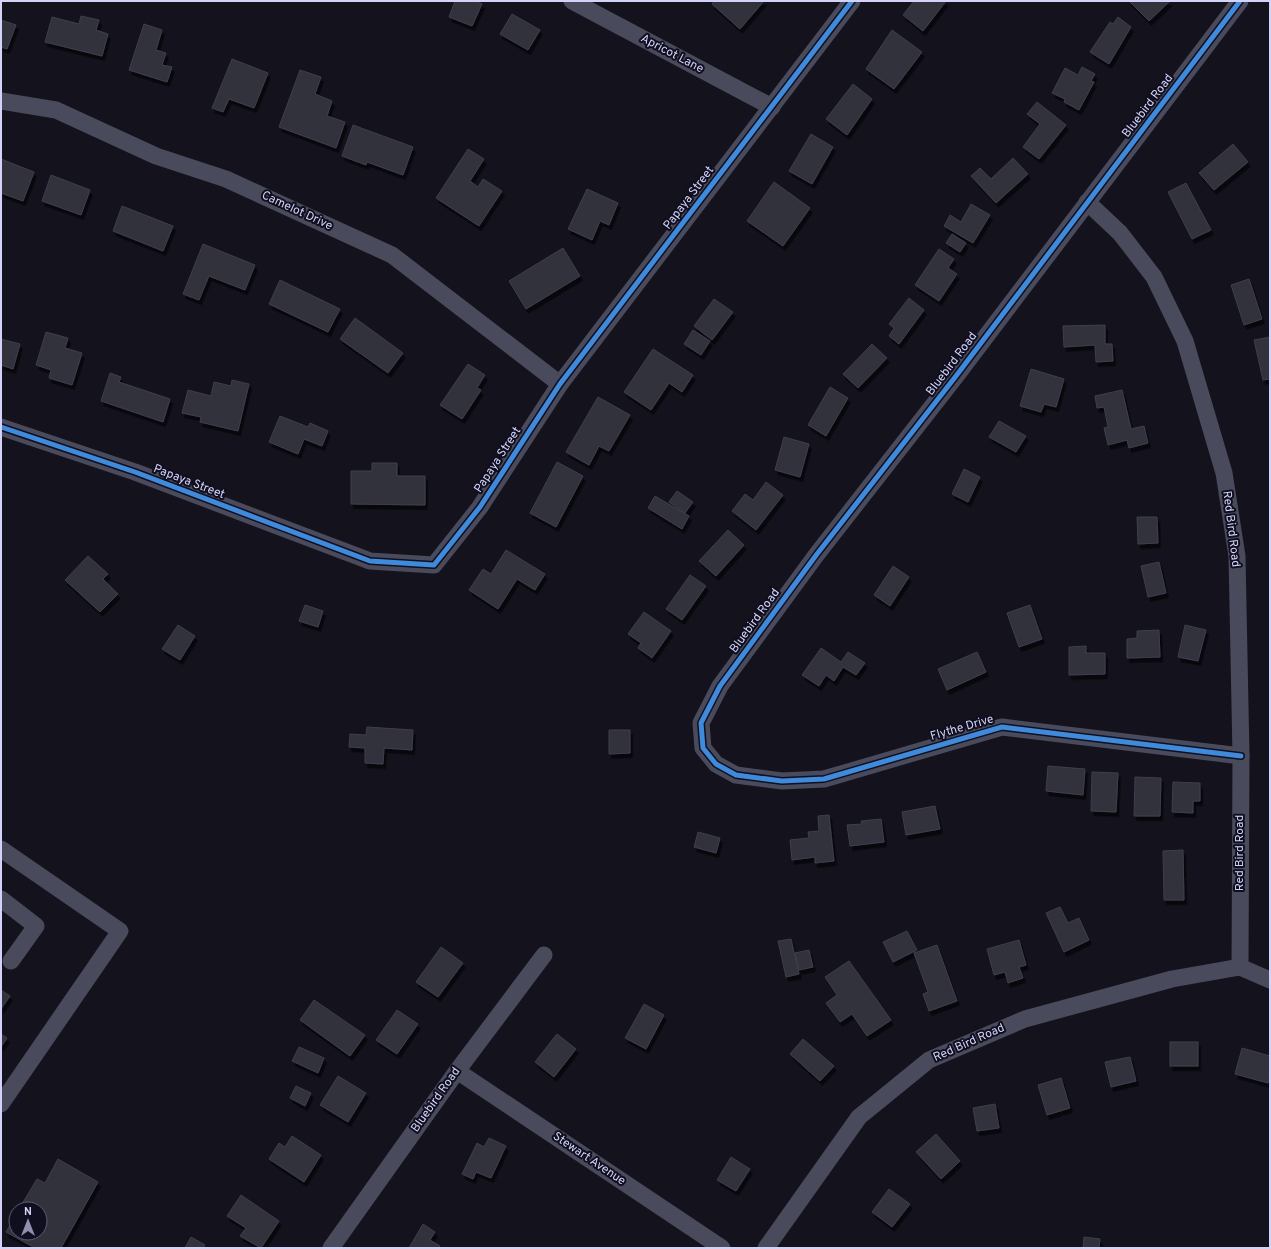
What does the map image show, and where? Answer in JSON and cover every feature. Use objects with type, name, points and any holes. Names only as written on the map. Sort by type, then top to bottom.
[{"type":"street","name":"Apricot Lane","points":[[572,1],[772,107]]},
{"type":"street","name":"Papaya Street","points":[[1,427],[135,472],[370,561],[434,565],[480,507],[560,384],[852,1]]},
{"type":"street","name":"Bluebird Road","points":[[703,748],[701,723],[720,686],[817,554],[882,473],[1240,1]]},
{"type":"street","name":"Camelot Drive","points":[[1,101],[56,110],[156,156],[226,178],[392,255],[560,384]]},
{"type":"street","name":"Red Bird Road","points":[[766,1248],[859,1117],[929,1060],[1025,1019],[1172,979],[1240,967],[1241,756],[1237,556],[1224,473],[1185,341],[1154,277],[1120,233],[1087,202]]},
{"type":"street","name":"Flythe Drive","points":[[703,748],[716,764],[736,775],[782,781],[824,779],[1002,727],[1241,756]]},
{"type":"street","points":[[1,849],[120,931],[1,1104]]},
{"type":"street","points":[[1,899],[36,926],[11,961]]},
{"type":"street","name":"Bluebird Road","points":[[331,1248],[457,1071],[544,955]]},
{"type":"street","points":[[1240,967],[1270,980]]},
{"type":"street","name":"Stewart Avenue","points":[[457,1071],[722,1248]]},
{"type":"building","points":[[455,1],[475,1],[482,4],[472,26],[449,17]]},
{"type":"building","points":[[714,1],[764,1],[740,29],[712,4]]},
{"type":"building","points":[[914,1],[946,1],[923,31],[903,15]]},
{"type":"building","points":[[1129,1],[1170,1],[1149,21]]},
{"type":"building","points":[[512,14],[540,30],[528,50],[500,34]]},
{"type":"building","points":[[81,16],[99,20],[96,30],[108,34],[102,56],[45,42],[52,17],[79,24]]},
{"type":"building","points":[[1118,17],[1131,27],[1109,64],[1090,52],[1110,22],[1113,24]]},
{"type":"building","points":[[1,20],[16,25],[7,49],[1,47]]},
{"type":"building","points":[[144,24],[162,30],[156,50],[166,53],[162,65],[172,67],[167,82],[129,70]]},
{"type":"building","points":[[892,30],[922,52],[894,89],[866,69]]},
{"type":"building","points":[[232,59],[268,73],[254,108],[229,99],[223,112],[212,108]]},
{"type":"building","points":[[1082,67],[1095,74],[1091,81],[1094,82],[1079,110],[1064,102],[1065,99],[1052,93],[1065,68],[1078,75]]},
{"type":"building","points":[[300,70],[321,77],[315,94],[332,101],[327,116],[345,122],[336,148],[279,127]]},
{"type":"building","points":[[853,84],[872,99],[847,135],[826,119]]},
{"type":"building","points":[[1037,102],[1066,125],[1039,159],[1023,147],[1040,124],[1027,114]]},
{"type":"building","points":[[353,125],[413,147],[403,175],[367,162],[366,165],[342,156]]},
{"type":"building","points":[[811,134],[833,147],[812,184],[789,171]]},
{"type":"building","points":[[1233,144],[1248,162],[1214,190],[1199,173]]},
{"type":"building","points":[[468,149],[484,159],[470,181],[478,187],[483,179],[502,191],[479,226],[436,198]]},
{"type":"building","points":[[1013,158],[1028,174],[996,203],[971,176],[980,168],[991,179]]},
{"type":"building","points":[[1,159],[34,172],[23,201],[1,193]]},
{"type":"building","points":[[51,175],[90,190],[81,215],[42,201]]},
{"type":"building","points":[[774,182],[810,208],[783,246],[747,221]]},
{"type":"building","points":[[1186,183],[1211,230],[1192,239],[1168,192]]},
{"type":"building","points":[[587,189],[618,203],[609,225],[600,221],[592,240],[568,229]]},
{"type":"building","points":[[971,204],[990,215],[973,243],[944,226],[950,215],[961,222]]},
{"type":"building","points":[[122,206],[173,226],[163,251],[113,231]]},
{"type":"building","points":[[952,234],[966,243],[960,252],[946,243]]},
{"type":"building","points":[[203,244],[255,265],[245,290],[209,276],[199,300],[183,294]]},
{"type":"building","points":[[563,248],[580,276],[526,309],[509,281]]},
{"type":"building","points":[[939,249],[954,259],[948,268],[957,274],[939,301],[915,285]]},
{"type":"building","points":[[1249,279],[1262,319],[1244,325],[1231,285]]},
{"type":"building","points":[[280,280],[340,309],[328,332],[269,304]]},
{"type":"building","points":[[909,298],[924,310],[899,344],[889,336],[894,328],[889,324]]},
{"type":"building","points":[[714,299],[733,312],[712,340],[694,326]]},
{"type":"building","points":[[355,318],[403,353],[388,373],[340,339]]},
{"type":"building","points":[[1105,325],[1105,344],[1112,344],[1113,361],[1096,362],[1095,345],[1064,347],[1063,326]]},
{"type":"building","points":[[693,330],[710,341],[701,355],[684,344]]},
{"type":"building","points":[[46,332],[68,338],[65,348],[82,353],[72,385],[49,378],[51,370],[36,365]]},
{"type":"building","points":[[1270,337],[1270,379],[1263,380],[1254,340]]},
{"type":"building","points":[[1,339],[20,344],[13,369],[1,365]]},
{"type":"building","points":[[872,344],[887,358],[858,388],[843,374]]},
{"type":"building","points":[[653,349],[693,375],[682,392],[669,383],[651,410],[624,392]]},
{"type":"building","points":[[468,364],[485,375],[477,388],[481,390],[462,419],[440,405]]},
{"type":"building","points":[[1031,369],[1064,379],[1056,407],[1044,404],[1041,412],[1020,406]]},
{"type":"building","points":[[110,373],[121,377],[119,382],[170,399],[163,422],[101,401]]},
{"type":"building","points":[[232,380],[249,384],[238,431],[200,422],[201,417],[182,413],[188,390],[211,396],[214,382],[231,386]]},
{"type":"building","points":[[830,387],[848,398],[826,436],[808,425]]},
{"type":"building","points":[[1122,390],[1131,429],[1144,426],[1148,443],[1129,448],[1127,440],[1108,445],[1104,428],[1108,427],[1104,407],[1097,408],[1095,396]]},
{"type":"building","points":[[598,397],[630,415],[609,451],[599,446],[589,465],[566,452]]},
{"type":"building","points":[[280,416],[308,427],[310,423],[328,431],[322,446],[304,439],[298,454],[269,442]]},
{"type":"building","points":[[999,421],[1026,436],[1016,452],[989,437]]},
{"type":"building","points":[[784,437],[809,444],[800,477],[775,470]]},
{"type":"building","points":[[557,462],[583,476],[556,527],[530,513]]},
{"type":"building","points":[[372,463],[397,463],[397,476],[425,476],[425,505],[351,504],[351,471],[372,471]]},
{"type":"building","points":[[964,469],[980,477],[968,502],[952,494]]},
{"type":"building","points":[[766,482],[783,495],[756,530],[732,511],[745,494],[753,500]]},
{"type":"building","points":[[677,491],[693,502],[685,513],[669,502]]},
{"type":"building","points":[[655,496],[689,516],[682,529],[648,508]]},
{"type":"building","points":[[1137,517],[1157,517],[1158,543],[1138,544]]},
{"type":"building","points":[[728,530],[744,545],[716,576],[699,561]]},
{"type":"building","points":[[506,550],[545,574],[535,590],[517,579],[498,609],[469,590],[483,569],[491,574]]},
{"type":"building","points":[[88,556],[108,574],[103,579],[118,594],[100,612],[65,580]]},
{"type":"building","points":[[1159,562],[1166,593],[1148,597],[1141,566]]},
{"type":"building","points":[[893,566],[909,577],[890,606],[874,595]]},
{"type":"building","points":[[690,575],[706,586],[682,620],[666,609]]},
{"type":"building","points":[[305,605],[323,611],[318,627],[299,621]]},
{"type":"building","points":[[1030,605],[1042,639],[1019,647],[1007,613]]},
{"type":"building","points":[[644,612],[671,631],[652,658],[638,648],[641,643],[628,634]]},
{"type":"building","points":[[178,625],[195,636],[180,660],[162,649]]},
{"type":"building","points":[[1185,625],[1206,630],[1198,661],[1178,657]]},
{"type":"building","points":[[1159,630],[1160,657],[1127,658],[1127,639],[1137,638],[1137,631]]},
{"type":"building","points":[[1086,646],[1086,653],[1105,653],[1105,674],[1069,675],[1069,647]]},
{"type":"building","points":[[821,648],[841,662],[848,652],[865,663],[856,675],[843,667],[834,681],[826,675],[819,686],[802,675]]},
{"type":"building","points":[[977,652],[986,672],[947,690],[938,669]]},
{"type":"building","points":[[367,727],[413,730],[412,750],[384,748],[383,764],[365,763],[365,748],[349,747],[350,734],[366,735]]},
{"type":"building","points":[[609,730],[630,730],[630,753],[609,754]]},
{"type":"building","points":[[1048,766],[1085,769],[1083,795],[1046,791]]},
{"type":"building","points":[[1092,772],[1118,773],[1116,812],[1091,811]]},
{"type":"building","points":[[1135,777],[1161,778],[1160,816],[1134,816]]},
{"type":"building","points":[[1173,782],[1200,783],[1200,801],[1193,801],[1193,813],[1172,812]]},
{"type":"building","points":[[935,806],[940,829],[906,835],[902,812]]},
{"type":"building","points":[[829,815],[834,861],[815,863],[815,857],[792,860],[790,840],[809,838],[808,832],[819,831],[818,816]]},
{"type":"building","points":[[881,819],[884,842],[850,846],[847,825],[862,824],[861,821]]},
{"type":"building","points":[[698,832],[720,838],[716,853],[694,847]]},
{"type":"building","points":[[1183,850],[1184,900],[1164,900],[1163,851]]},
{"type":"building","points":[[1060,907],[1068,923],[1079,918],[1089,940],[1064,952],[1046,913]]},
{"type":"building","points":[[907,931],[917,950],[893,962],[883,942]]},
{"type":"building","points":[[791,939],[799,974],[786,977],[778,941]]},
{"type":"building","points":[[1019,940],[1026,965],[1019,967],[1023,978],[1008,983],[1005,972],[994,975],[987,949]]},
{"type":"building","points":[[937,945],[957,1001],[929,1011],[923,994],[928,992],[914,953]]},
{"type":"building","points":[[441,947],[463,963],[438,997],[416,982]]},
{"type":"building","points":[[809,950],[813,967],[799,970],[795,953]]},
{"type":"building","points":[[849,961],[891,1020],[867,1036],[852,1014],[840,1022],[826,1003],[837,995],[825,977]]},
{"type":"building","points":[[1,990],[10,996],[1,1009]]},
{"type":"building","points":[[314,1000],[365,1035],[350,1056],[300,1020]]},
{"type":"building","points":[[644,1004],[664,1015],[646,1049],[625,1038]]},
{"type":"building","points":[[397,1010],[418,1024],[397,1054],[376,1040]]},
{"type":"building","points":[[1,1034],[7,1038],[1,1047]]},
{"type":"building","points":[[557,1034],[576,1049],[554,1077],[535,1062]]},
{"type":"building","points":[[803,1039],[834,1066],[820,1081],[790,1054]]},
{"type":"building","points":[[1170,1042],[1198,1042],[1198,1066],[1170,1066]]},
{"type":"building","points":[[299,1047],[324,1058],[318,1073],[292,1061]]},
{"type":"building","points":[[1242,1048],[1270,1056],[1270,1075],[1268,1083],[1235,1074]]},
{"type":"building","points":[[1130,1057],[1136,1081],[1111,1087],[1105,1062]]},
{"type":"building","points":[[338,1076],[366,1093],[348,1122],[320,1105]]},
{"type":"building","points":[[1061,1078],[1070,1108],[1047,1115],[1038,1085]]},
{"type":"building","points":[[296,1086],[311,1093],[305,1106],[290,1098]]},
{"type":"building","points":[[995,1104],[999,1128],[977,1131],[973,1108]]},
{"type":"building","points":[[936,1134],[960,1161],[941,1179],[916,1152]]},
{"type":"building","points":[[292,1136],[321,1155],[304,1182],[269,1159],[279,1143],[285,1147]]},
{"type":"building","points":[[489,1138],[506,1146],[491,1178],[476,1172],[473,1179],[462,1174],[477,1143],[484,1147]]},
{"type":"building","points":[[731,1157],[750,1169],[736,1191],[717,1180]]},
{"type":"building","points":[[58,1159],[98,1182],[61,1248],[35,1248],[22,1241],[48,1241],[48,1201],[24,1201],[37,1179],[45,1183]]},
{"type":"building","points":[[889,1189],[910,1204],[892,1227],[872,1212]]},
{"type":"building","points":[[241,1195],[279,1221],[261,1248],[240,1236],[246,1228],[227,1216]]},
{"type":"building","points":[[423,1224],[435,1232],[430,1240],[440,1246],[439,1248],[409,1248]]},
{"type":"building","points":[[191,1237],[205,1245],[203,1248],[185,1248]]},
{"type":"building","points":[[1084,1237],[1100,1239],[1099,1248],[1083,1248]]},
{"type":"cycle path","points":[[1,427],[135,472],[370,561],[434,565],[480,507],[560,384],[852,1]]},
{"type":"cycle path","points":[[1240,1],[956,376],[817,554],[720,686],[701,723],[703,748],[716,764],[736,775],[782,781],[824,779],[1002,727],[1241,756]]}]
